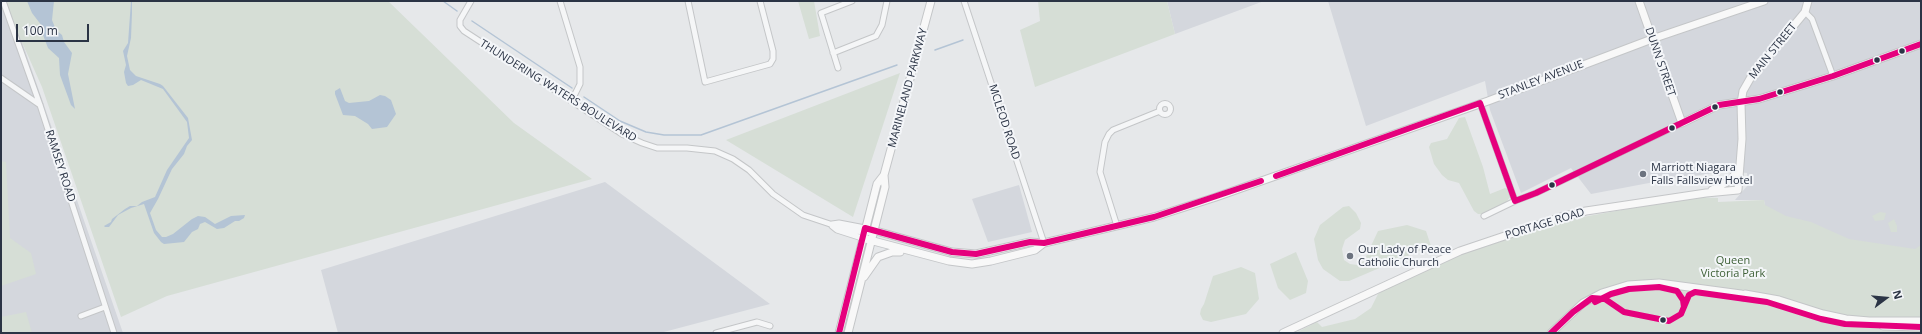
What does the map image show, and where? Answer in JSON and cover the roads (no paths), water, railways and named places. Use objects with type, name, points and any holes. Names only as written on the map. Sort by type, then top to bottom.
[{"type":"main road","name":"MARINELAND PARKWAY","points":[[848,333],[885,187],[884,175],[931,1]]},
{"type":"main road","name":"DUNN STREET","points":[[1638,1],[1682,123]]},
{"type":"main road","name":"STANLEY AVENUE","points":[[863,233],[874,231],[902,240],[964,254],[986,253],[1030,242],[1044,243],[1117,226],[1187,207],[1480,104],[1652,39],[1764,1]]},
{"type":"main road","name":"MAIN STREET","points":[[1741,103],[1743,91],[1751,77],[1805,12],[1808,1]]},
{"type":"main road","points":[[1682,123],[1719,104],[1759,100],[1921,44]]},
{"type":"main road","name":"PORTAGE ROAD","points":[[1283,333],[1460,251],[1561,216],[1706,192],[1738,190],[1742,139],[1741,103]]},
{"type":"main road","points":[[1706,192],[1731,180],[1739,168]]},
{"type":"main road","name":"MARINELAND PARKWAY","points":[[839,331],[863,233],[877,184],[884,175]]},
{"type":"main road","name":"STANLEY AVENUE","points":[[863,233],[871,241],[949,261],[972,264],[1035,250],[1044,243]]},
{"type":"main road","points":[[859,288],[868,270],[878,257],[892,252],[908,251]]},
{"type":"main road","points":[[1551,333],[1583,303],[1602,293],[1628,285],[1660,283],[1743,296],[1778,305],[1821,319],[1845,324],[1921,327]]},
{"type":"main road","points":[[1558,333],[1571,319],[1591,304],[1611,294],[1633,289],[1664,288],[1782,301],[1822,314],[1846,319],[1869,321],[1921,321]]},
{"type":"street","name":"RAMSEY ROAD","points":[[3,1],[40,105],[114,333]]},
{"type":"street","name":"THUNDERING WATERS BOULEVARD","points":[[471,1],[461,18],[460,26],[465,32],[572,100],[622,134],[657,148],[709,150],[733,159],[749,170],[773,194],[803,215],[829,225],[837,230],[863,233]]},
{"type":"street","points":[[560,1],[580,67],[580,84],[572,100]]},
{"type":"street","points":[[688,1],[705,82],[770,64],[773,59],[773,51],[760,1]]},
{"type":"street","points":[[838,68],[820,16],[821,13],[852,1]]},
{"type":"street","points":[[833,53],[876,36],[882,25],[887,1]]},
{"type":"street","name":"MCLEOD ROAD","points":[[964,1],[1044,243]]},
{"type":"street","points":[[1805,12],[1812,19],[1832,76]]},
{"type":"street","points":[[1,78],[40,105]]},
{"type":"street","points":[[1480,104],[1516,201]]},
{"type":"street","points":[[1117,226],[1100,172],[1105,142],[1113,130],[1160,111]]},
{"type":"street","points":[[1484,216],[1536,193],[1682,123]]},
{"type":"street","name":"THUNDERING WATERS BOULEVARD","points":[[829,225],[839,223],[863,233]]},
{"type":"street","points":[[81,316],[105,307]]},
{"type":"street","points":[[716,333],[757,322],[770,326]]},
{"type":"water","points":[[27,1],[54,1],[52,20],[56,30],[62,35],[64,42],[72,53],[68,74],[75,109],[71,105],[60,75],[59,58],[48,48],[43,35],[42,26],[32,13]]},
{"type":"water","points":[[131,1],[131,38],[127,56],[130,70],[136,76],[163,86],[188,118],[192,140],[187,146],[184,154],[172,169],[150,213],[156,230],[162,237],[166,237],[173,234],[198,216],[205,217],[215,224],[231,216],[245,215],[244,218],[239,221],[235,221],[224,228],[217,229],[205,222],[200,224],[198,229],[192,232],[184,242],[164,244],[161,242],[154,233],[144,204],[131,208],[118,215],[109,227],[104,226],[111,222],[112,219],[130,206],[137,206],[142,202],[155,197],[167,170],[189,138],[187,122],[163,89],[141,80],[128,86],[126,83],[124,72],[126,65],[123,51],[128,43]]},
{"type":"water","points":[[340,88],[345,101],[349,103],[369,101],[380,95],[385,96],[391,100],[396,114],[387,127],[372,129],[368,124],[355,116],[343,115],[335,94],[335,91]]},
{"type":"waterway","points":[[443,1],[457,11]]},
{"type":"waterway","points":[[472,21],[572,88]]},
{"type":"waterway","points":[[935,50],[963,40]]},
{"type":"waterway","points":[[584,97],[620,121],[646,132],[664,135],[701,135],[897,65]]},
{"type":"place","name":"Marriott Niagara Falls Fallsview Hotel","points":[[1643,174]]},
{"type":"place","name":"Our Lady of Peace Catholic Church","points":[[1350,256]]},
{"type":"park label","name":"Queen Victoria Park","points":[[1733,267]]}]
